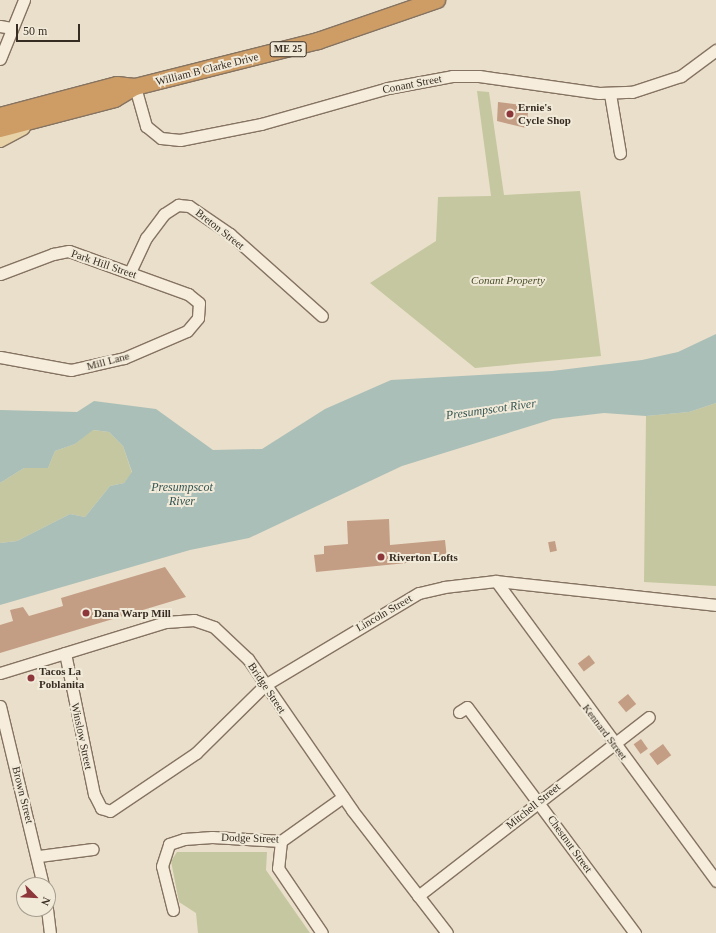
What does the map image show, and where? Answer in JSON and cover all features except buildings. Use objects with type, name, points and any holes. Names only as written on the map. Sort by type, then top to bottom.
[{"type":"highway","name":"William B Clarke Drive","points":[[135,87],[318,41],[437,0]]},
{"type":"highway","points":[[0,116],[135,87]]},
{"type":"highway","points":[[0,129],[116,92]]},
{"type":"main road","points":[[0,140],[32,120]]},
{"type":"street","points":[[0,59],[6,27],[24,0]]},
{"type":"street","name":"Conant Street","points":[[135,87],[146,126],[170,141],[261,124],[388,88],[452,76],[479,76],[610,94],[666,83],[716,50]]},
{"type":"street","points":[[610,94],[620,153]]},
{"type":"street","name":"Breton Street","points":[[130,272],[146,238],[164,214],[178,205],[189,206],[230,234],[322,316]]},
{"type":"street","name":"Park Hill Street","points":[[0,274],[53,254],[69,251],[188,294],[199,302],[199,309]]},
{"type":"street","name":"Mill Lane","points":[[0,357],[71,370],[90,367],[172,338],[193,325],[199,309]]},
{"type":"street","name":"Lincoln Street","points":[[110,811],[196,753],[265,685],[410,597],[444,587],[496,581],[716,605]]},
{"type":"street","name":"Kennard Street","points":[[496,581],[613,743],[716,881]]},
{"type":"street","name":"Bridge Street","points":[[0,673],[166,622],[194,620],[214,627],[237,646],[344,797],[447,933]]},
{"type":"street","name":"Winslow Street","points":[[65,653],[94,794],[102,808],[110,811]]},
{"type":"street","name":"Brown Street","points":[[0,706],[39,856],[42,877]]},
{"type":"street","name":"Chestnut Street","points":[[459,712],[467,707],[635,933]]},
{"type":"street","name":"Mitchell Street","points":[[418,896],[537,801],[649,717]]},
{"type":"street","name":"Dodge Street","points":[[173,910],[162,866],[169,844],[184,839],[212,837],[281,841],[344,797]]},
{"type":"street","points":[[281,841],[278,868],[322,933]]},
{"type":"street","points":[[39,856],[93,849]]},
{"type":"street","points":[[48,917],[50,933]]},
{"type":"green space","name":"Conant Property","points":[[477,91],[489,92],[504,195],[580,191],[601,356],[475,368],[370,283],[436,241],[438,197],[491,196]]},
{"type":"green space","points":[[716,403],[716,586],[644,582],[646,416],[689,412]]},
{"type":"green space","points":[[92,430],[109,432],[123,446],[132,473],[124,483],[110,486],[85,517],[70,514],[17,541],[0,543],[0,483],[24,468],[48,468],[55,451],[75,444]]},
{"type":"green space","points":[[177,852],[267,852],[266,870],[310,933],[198,933],[196,913],[179,902],[171,861]]},
{"type":"water","name":"Presumpscot River","points":[[716,334],[716,403],[689,412],[646,416],[604,413],[553,419],[402,466],[249,538],[190,550],[0,605],[0,543],[17,541],[70,514],[85,517],[110,486],[124,483],[132,472],[123,446],[109,432],[93,430],[75,444],[55,451],[48,468],[24,468],[0,483],[0,410],[77,412],[94,401],[156,409],[213,450],[262,449],[325,409],[391,380],[552,371],[642,360],[678,352]]},
{"type":"place","name":"Ernie's Cycle Shop","points":[[510,114]]},
{"type":"place","name":"Riverton Lofts","points":[[381,557]]},
{"type":"place","name":"Dana Warp Mill","points":[[86,613]]},
{"type":"place","name":"Tacos La Poblanita","points":[[31,678]]}]
